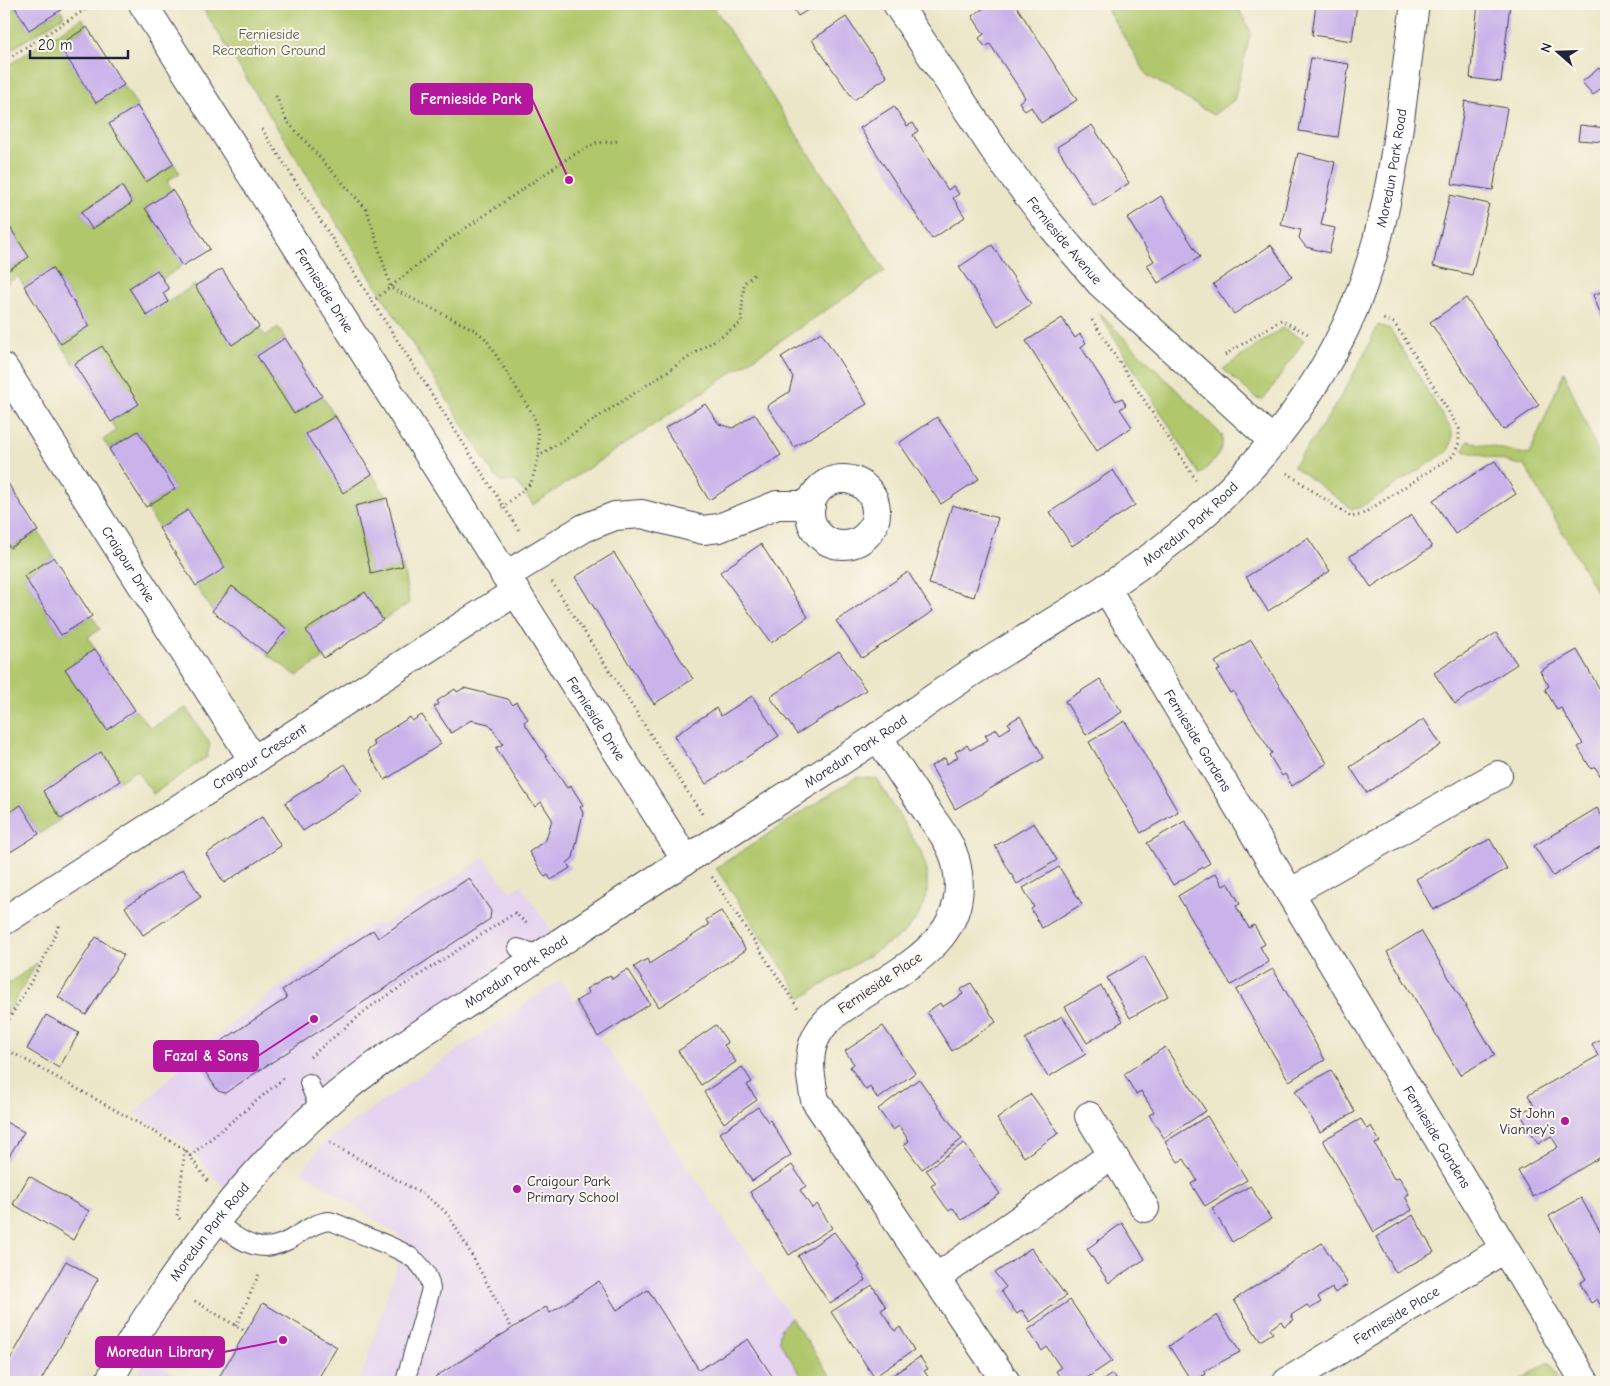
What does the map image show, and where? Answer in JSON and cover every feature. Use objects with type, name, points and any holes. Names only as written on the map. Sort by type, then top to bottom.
[{"type":"street","name":"Fernieside Drive","points":[[143,4],[473,528],[510,584],[700,851]]},
{"type":"street","name":"Fernieside Avenue","points":[[897,4],[1001,160],[1100,283],[1274,442]]},
{"type":"street","name":"Moredun Park Road","points":[[109,1382],[168,1285],[220,1214],[311,1118],[375,1066],[537,950],[700,851],[878,736],[969,674],[1106,588],[1159,551],[1237,483],[1274,442],[1307,397],[1335,349],[1354,310],[1378,245],[1392,181],[1415,4]]},
{"type":"street","name":"Craigour Drive","points":[[4,368],[253,760]]},
{"type":"street","points":[[510,584],[536,557],[584,528],[615,516],[642,514],[703,530],[719,528],[777,505],[811,505]]},
{"type":"street","name":"Craigour Crescent","points":[[4,921],[253,760],[510,584]]},
{"type":"street","name":"Fernieside Gardens","points":[[1106,588],[1585,1382]]},
{"type":"street","name":"Fernieside Place","points":[[878,736],[944,837],[955,858],[958,876],[957,903],[950,925],[933,947],[832,1016],[816,1036],[811,1052],[810,1074],[815,1100],[1006,1382]]},
{"type":"street","points":[[1290,893],[1498,775]]},
{"type":"street","points":[[1088,1116],[1145,1208]]},
{"type":"street","points":[[936,1278],[1112,1155]]},
{"type":"street","name":"Fernieside Place","points":[[1287,1382],[1504,1249]]},
{"type":"lane","points":[[309,1083],[311,1118]]},
{"type":"lane","points":[[220,1214],[245,1243],[259,1248],[271,1247],[292,1239],[316,1224],[329,1221],[401,1251],[423,1267],[430,1282],[431,1298],[405,1382]]},
{"type":"path","points":[[4,61],[94,4]]},
{"type":"path","points":[[276,96],[287,121],[368,210],[391,288],[475,330],[486,339],[534,416],[538,433],[539,456],[531,483],[504,507],[473,528]]},
{"type":"path","points":[[261,128],[536,557],[700,851],[816,1036]]},
{"type":"path","points":[[372,302],[447,241],[568,158],[596,143],[620,141]]},
{"type":"path","points":[[539,456],[741,323],[744,283],[755,274]]},
{"type":"path","points":[[1100,283],[1084,308],[1213,505]]},
{"type":"path","points":[[1222,357],[1281,320]]},
{"type":"path","points":[[1296,480],[1351,516],[1361,515],[1453,456],[1459,443],[1459,428],[1403,336]]},
{"type":"path","points":[[4,1028],[41,964],[59,926],[46,893]]},
{"type":"path","points":[[305,1060],[370,1007],[515,913],[537,950]]},
{"type":"path","points":[[4,1048],[185,1149],[220,1214]]},
{"type":"path","points":[[190,1156],[291,1072]]},
{"type":"path","points":[[311,1118],[424,1195],[449,1216],[512,1329]]},
{"type":"path","points":[[185,1149],[177,1216],[198,1242]]},
{"type":"path","points":[[236,1326],[271,1247]]},
{"type":"path","points":[[168,1285],[246,1332]]},
{"type":"shaded area","points":[[484,858],[510,892],[521,885],[552,932],[227,1191],[187,1145],[135,1113],[196,1052],[283,984],[369,925],[384,924]]},
{"type":"shaded area","name":"Craigour Park Primary School","points":[[560,980],[835,1382],[360,1382],[405,1240],[302,1171],[326,1140]]},
{"type":"shaded area","points":[[149,1359],[188,1382],[130,1382]]},
{"type":"green space","points":[[4,4],[13,4],[29,30],[61,10],[64,16],[4,54]]},
{"type":"green space","name":"Fernieside Recreation Ground","points":[[200,4],[712,4],[885,271],[533,505],[516,481],[501,482],[495,476]]},
{"type":"green space","points":[[1104,4],[1236,4],[1251,32],[1234,100],[1213,115],[1147,75]]},
{"type":"green space","points":[[82,18],[87,27],[59,45],[96,103],[124,85],[137,106],[109,124],[146,182],[174,164],[180,173],[167,181],[172,190],[145,208],[182,266],[163,279],[157,270],[129,288],[147,316],[194,285],[232,345],[259,327],[265,336],[278,327],[285,338],[257,356],[294,414],[322,396],[335,416],[306,434],[344,492],[372,474],[387,498],[355,506],[371,573],[403,566],[409,603],[383,620],[365,592],[307,629],[324,658],[297,676],[267,654],[287,629],[232,586],[212,611],[196,586],[224,567],[188,510],[159,528],[146,507],[175,489],[138,431],[109,449],[103,440],[116,431],[111,422],[138,404],[102,347],[74,364],[61,344],[89,326],[52,268],[24,286],[18,276],[6,284],[4,273],[28,257],[4,218],[4,68]],"holes":[[[122,186],[132,203],[92,229],[81,212]]]},
{"type":"green space","points":[[1098,312],[1222,435],[1219,452],[1213,462],[1200,475]]},
{"type":"green space","points":[[1378,325],[1390,329],[1452,431],[1452,442],[1448,451],[1359,508],[1352,509],[1293,466],[1340,398]]},
{"type":"green space","points":[[1282,328],[1304,340],[1268,394],[1263,399],[1256,398],[1223,369]]},
{"type":"green space","points":[[1564,372],[1606,471],[1606,609],[1525,466],[1464,451],[1467,441],[1529,455]]},
{"type":"green space","points":[[38,531],[54,557],[24,576],[61,635],[92,616],[100,629],[88,637],[95,649],[66,669],[106,729],[135,710],[151,728],[186,708],[210,744],[207,757],[153,794],[136,770],[120,781],[101,753],[43,790],[61,819],[39,834],[21,805],[4,816],[4,538],[10,548]]},
{"type":"green space","points":[[857,777],[877,779],[921,852],[927,870],[927,893],[919,915],[903,934],[802,998],[716,868]]},
{"type":"green space","points":[[37,963],[4,1019],[4,987]]},
{"type":"green space","points":[[791,1318],[835,1382],[805,1382],[779,1340],[781,1328]]},
{"type":"green space","points":[[1549,1362],[1560,1382],[1517,1382]]},
{"type":"building","points":[[13,4],[57,4],[61,10],[29,30]]},
{"type":"building","points":[[790,4],[818,4],[798,16]]},
{"type":"building","points":[[990,4],[1015,4],[1077,100],[1041,123],[1031,107],[1025,111],[1019,102],[1025,98],[1023,94],[990,44],[985,47],[979,38],[984,34],[972,16]]},
{"type":"building","points":[[1316,4],[1357,4],[1352,41],[1312,35]]},
{"type":"building","points":[[1478,4],[1510,4],[1501,82],[1470,78]]},
{"type":"building","points":[[846,17],[887,77],[854,100],[812,40]]},
{"type":"building","points":[[87,27],[124,85],[96,103],[59,45]]},
{"type":"building","points":[[1311,58],[1349,64],[1338,137],[1299,131]]},
{"type":"building","points":[[1599,68],[1606,76],[1606,84],[1593,95],[1582,82]]},
{"type":"building","points":[[1465,101],[1507,108],[1493,190],[1452,184]]},
{"type":"building","points":[[137,106],[174,164],[146,182],[109,124]]},
{"type":"building","points":[[894,106],[907,126],[913,123],[918,131],[913,135],[948,190],[953,186],[959,194],[953,198],[965,217],[932,239],[860,128]]},
{"type":"building","points":[[1092,125],[1129,183],[1094,206],[1057,147]]},
{"type":"building","points":[[1580,125],[1606,128],[1606,142],[1578,140]]},
{"type":"building","points":[[1298,153],[1335,162],[1321,225],[1335,228],[1329,253],[1306,247],[1299,238],[1301,230],[1281,225]]},
{"type":"building","points":[[122,186],[132,203],[92,229],[81,212]]},
{"type":"building","points":[[172,190],[210,249],[182,266],[145,208]]},
{"type":"building","points":[[1450,195],[1489,204],[1472,275],[1433,266]]},
{"type":"building","points":[[1161,196],[1200,257],[1158,283],[1147,265],[1154,261],[1127,218]]},
{"type":"building","points":[[4,218],[29,257],[4,273]]},
{"type":"building","points":[[992,245],[1031,304],[998,326],[959,267]]},
{"type":"building","points":[[1271,245],[1292,276],[1234,314],[1213,284]]},
{"type":"building","points":[[52,268],[89,326],[61,344],[24,286]]},
{"type":"building","points":[[222,269],[259,327],[232,345],[195,286]]},
{"type":"building","points":[[157,270],[169,289],[163,293],[168,302],[147,316],[129,288]]},
{"type":"building","points":[[1606,290],[1606,327],[1593,295]]},
{"type":"building","points":[[1466,298],[1539,405],[1503,430],[1430,322]]},
{"type":"building","points":[[1062,318],[1075,338],[1080,334],[1086,343],[1081,347],[1116,401],[1122,398],[1126,405],[1120,409],[1132,427],[1097,451],[1026,341]]},
{"type":"building","points":[[821,332],[867,404],[794,447],[767,406],[789,392],[793,377],[781,357]]},
{"type":"building","points":[[285,338],[322,396],[294,414],[257,356]]},
{"type":"building","points":[[102,346],[139,404],[111,422],[74,364]]},
{"type":"building","points":[[705,404],[719,424],[733,428],[755,414],[781,455],[709,500],[665,428]]},
{"type":"building","points":[[335,416],[372,474],[343,493],[306,434]]},
{"type":"building","points":[[937,417],[979,479],[941,504],[899,443]]},
{"type":"building","points":[[138,431],[175,489],[146,507],[109,449]]},
{"type":"building","points":[[1495,461],[1516,494],[1455,534],[1433,500]]},
{"type":"building","points":[[1113,470],[1135,505],[1072,546],[1050,512]]},
{"type":"building","points":[[4,477],[38,531],[10,548],[4,538]]},
{"type":"building","points":[[387,498],[403,566],[371,574],[355,506]]},
{"type":"building","points":[[952,505],[998,518],[974,597],[929,584]]},
{"type":"building","points":[[188,510],[225,568],[196,586],[159,528]]},
{"type":"building","points":[[1412,515],[1432,547],[1371,587],[1350,556]]},
{"type":"building","points":[[1308,538],[1330,571],[1268,611],[1246,577]]},
{"type":"building","points":[[761,544],[808,617],[771,643],[720,572]]},
{"type":"building","points":[[614,553],[693,679],[654,704],[575,577]]},
{"type":"building","points":[[54,557],[92,616],[61,635],[24,576]]},
{"type":"building","points":[[908,572],[933,611],[862,658],[836,621]]},
{"type":"building","points":[[232,586],[287,629],[267,654],[212,611]]},
{"type":"building","points":[[365,592],[383,620],[324,658],[306,630]]},
{"type":"building","points":[[1496,633],[1517,664],[1455,704],[1434,673]]},
{"type":"building","points":[[1251,640],[1327,763],[1292,786],[1285,774],[1282,776],[1269,755],[1272,753],[1233,691],[1230,693],[1217,671],[1220,670],[1215,662]]},
{"type":"building","points":[[95,649],[135,710],[107,730],[65,669]]},
{"type":"building","points":[[1577,650],[1606,700],[1606,781],[1604,782],[1595,767],[1591,769],[1578,747],[1583,744],[1561,708],[1557,710],[1545,689],[1549,686],[1540,671]]},
{"type":"building","points":[[839,651],[866,690],[797,734],[770,697]]},
{"type":"building","points":[[1100,679],[1122,712],[1086,735],[1065,701]]},
{"type":"building","points":[[464,688],[508,699],[513,705],[516,702],[528,719],[524,722],[531,733],[567,788],[571,786],[583,805],[580,807],[583,813],[573,858],[567,863],[570,868],[551,880],[548,875],[545,877],[529,852],[546,840],[552,819],[541,802],[535,807],[514,776],[496,748],[503,744],[489,724],[471,720],[451,733],[434,707],[439,704],[437,701],[455,689],[457,692]]},
{"type":"building","points":[[752,696],[779,736],[706,784],[674,736],[716,708],[721,716]]},
{"type":"building","points":[[422,715],[441,744],[385,780],[367,751],[375,745],[372,741],[410,717],[412,721]]},
{"type":"building","points":[[1020,716],[1044,758],[955,809],[931,766],[945,758],[947,764],[958,757],[955,752],[967,745],[970,750],[988,740],[985,735],[997,729],[1000,734],[1011,727],[1008,723]]},
{"type":"building","points":[[1424,719],[1441,745],[1367,793],[1350,767]]},
{"type":"building","points":[[1125,721],[1178,812],[1141,833],[1089,742]]},
{"type":"building","points":[[101,752],[120,781],[61,819],[43,791]]},
{"type":"building","points":[[345,764],[363,792],[303,831],[285,803]]},
{"type":"building","points":[[21,805],[39,834],[4,856],[4,816]]},
{"type":"building","points":[[1597,808],[1606,823],[1606,843],[1553,876],[1534,846]]},
{"type":"building","points":[[262,817],[281,846],[224,883],[206,854]]},
{"type":"building","points":[[1185,821],[1210,863],[1173,885],[1147,843]]},
{"type":"building","points":[[1034,823],[1057,860],[1017,884],[995,846]]},
{"type":"building","points":[[1490,839],[1507,869],[1433,910],[1416,879]]},
{"type":"building","points":[[1059,867],[1082,904],[1042,928],[1031,909],[1034,907],[1023,888]]},
{"type":"building","points":[[183,869],[201,897],[143,935],[125,907]]},
{"type":"building","points":[[1216,873],[1223,886],[1228,883],[1230,886],[1240,904],[1236,906],[1249,928],[1254,925],[1265,944],[1260,947],[1269,962],[1231,985],[1178,896]]},
{"type":"building","points":[[469,878],[491,911],[490,919],[225,1093],[218,1091],[196,1058],[287,998],[282,990],[373,930],[378,938]]},
{"type":"building","points":[[721,911],[746,950],[659,1007],[634,967],[647,959],[649,964],[709,925],[706,920]]},
{"type":"building","points":[[1421,931],[1495,1055],[1460,1075],[1387,952]]},
{"type":"building","points":[[96,937],[124,955],[86,1015],[58,997]]},
{"type":"building","points":[[1144,956],[1168,996],[1130,1018],[1107,978]]},
{"type":"building","points":[[628,969],[650,1004],[598,1037],[576,1001],[589,993],[586,989],[610,975],[612,979]]},
{"type":"building","points":[[1273,969],[1325,1060],[1289,1081],[1236,990]]},
{"type":"building","points":[[971,983],[996,1022],[952,1051],[927,1012],[940,1003],[942,1007],[963,994],[960,990]]},
{"type":"building","points":[[1101,986],[1123,1021],[1087,1043],[1065,1007]]},
{"type":"building","points":[[46,1015],[79,1033],[59,1068],[27,1049]]},
{"type":"building","points":[[1062,1016],[1086,1054],[1048,1077],[1025,1039]]},
{"type":"building","points":[[716,1025],[728,1043],[724,1045],[736,1062],[701,1085],[678,1051]]},
{"type":"building","points":[[883,1026],[915,1073],[878,1099],[870,1087],[866,1090],[863,1086],[850,1067],[854,1064],[845,1051]]},
{"type":"building","name":"St John Vianney's","points":[[1606,1036],[1606,1154],[1533,1197],[1518,1171],[1558,1147],[1551,1136],[1538,1144],[1520,1113],[1534,1106],[1528,1095],[1598,1056],[1592,1044]]},
{"type":"building","points":[[1165,1047],[1206,1111],[1164,1138],[1149,1115],[1154,1112],[1141,1091],[1136,1094],[1124,1074]]},
{"type":"building","points":[[742,1067],[752,1082],[747,1085],[757,1100],[724,1123],[704,1092]]},
{"type":"building","points":[[1331,1070],[1355,1112],[1320,1132],[1295,1091]]},
{"type":"building","points":[[919,1079],[962,1139],[922,1169],[904,1145],[909,1141],[899,1126],[893,1130],[878,1109]]},
{"type":"building","points":[[1031,1094],[1059,1133],[1024,1157],[997,1119]]},
{"type":"building","points":[[758,1107],[768,1122],[770,1120],[791,1155],[752,1181],[720,1133]]},
{"type":"building","points":[[1207,1116],[1247,1180],[1205,1206],[1191,1184],[1197,1180],[1184,1159],[1178,1162],[1165,1142]]},
{"type":"building","points":[[1361,1119],[1367,1129],[1371,1126],[1380,1142],[1375,1144],[1394,1179],[1399,1177],[1409,1194],[1405,1196],[1412,1210],[1374,1232],[1323,1140]]},
{"type":"building","points":[[4,1121],[24,1132],[6,1161],[4,1159]]},
{"type":"building","points":[[964,1143],[1000,1194],[962,1220],[953,1208],[949,1211],[945,1206],[931,1186],[936,1183],[926,1170]]},
{"type":"building","points":[[792,1165],[806,1186],[800,1190],[812,1208],[817,1204],[832,1228],[789,1255],[750,1192]]},
{"type":"building","points":[[29,1176],[89,1211],[73,1240],[13,1204]]},
{"type":"building","points":[[1250,1186],[1271,1219],[1232,1242],[1212,1208]]},
{"type":"building","points":[[1581,1198],[1606,1242],[1606,1306],[1602,1308],[1597,1299],[1591,1303],[1580,1283],[1586,1279],[1549,1216]]},
{"type":"building","points":[[1413,1215],[1434,1252],[1396,1273],[1376,1237]]},
{"type":"building","points":[[1122,1223],[1145,1259],[1109,1283],[1087,1249]]},
{"type":"building","points":[[834,1232],[860,1266],[858,1267],[866,1280],[830,1304],[798,1256]]},
{"type":"building","points":[[1322,1243],[1348,1284],[1335,1293],[1332,1288],[1318,1297],[1321,1302],[1310,1309],[1307,1305],[1291,1315],[1294,1320],[1284,1326],[1281,1321],[1270,1329],[1273,1333],[1260,1341],[1234,1300]]},
{"type":"building","points":[[1031,1248],[1066,1296],[1030,1322],[1022,1310],[1017,1314],[1001,1291],[1006,1287],[995,1273]]},
{"type":"building","points":[[66,1261],[98,1279],[40,1382],[4,1382],[4,1370]]},
{"type":"building","points":[[599,1281],[617,1310],[648,1290],[699,1370],[748,1339],[776,1382],[438,1382],[435,1377],[546,1307],[550,1313]]},
{"type":"building","points":[[872,1285],[886,1307],[881,1310],[895,1331],[900,1327],[914,1350],[874,1377],[831,1312]]},
{"type":"building","points":[[1070,1300],[1112,1361],[1081,1382],[1063,1382],[1056,1371],[1061,1368],[1047,1347],[1042,1351],[1028,1330]]},
{"type":"building","points":[[263,1303],[337,1347],[316,1382],[227,1382],[219,1377]]},
{"type":"building","points":[[1217,1315],[1240,1352],[1204,1371],[1206,1374],[1192,1382],[1169,1346]]},
{"type":"building","points":[[920,1357],[928,1369],[924,1371],[932,1382],[882,1382]]},
{"type":"building","points":[[1112,1374],[1118,1382],[1100,1382]]},
{"type":"place","name":"Fernieside Park","points":[[569,180]]},
{"type":"place","name":"Fazal & Sons","points":[[314,1019]]},
{"type":"place","name":"St John Vianney's","points":[[1565,1121]]},
{"type":"place","name":"Craigour Park Primary School","points":[[517,1189]]},
{"type":"place","name":"Moredun Library","points":[[283,1340]]}]
